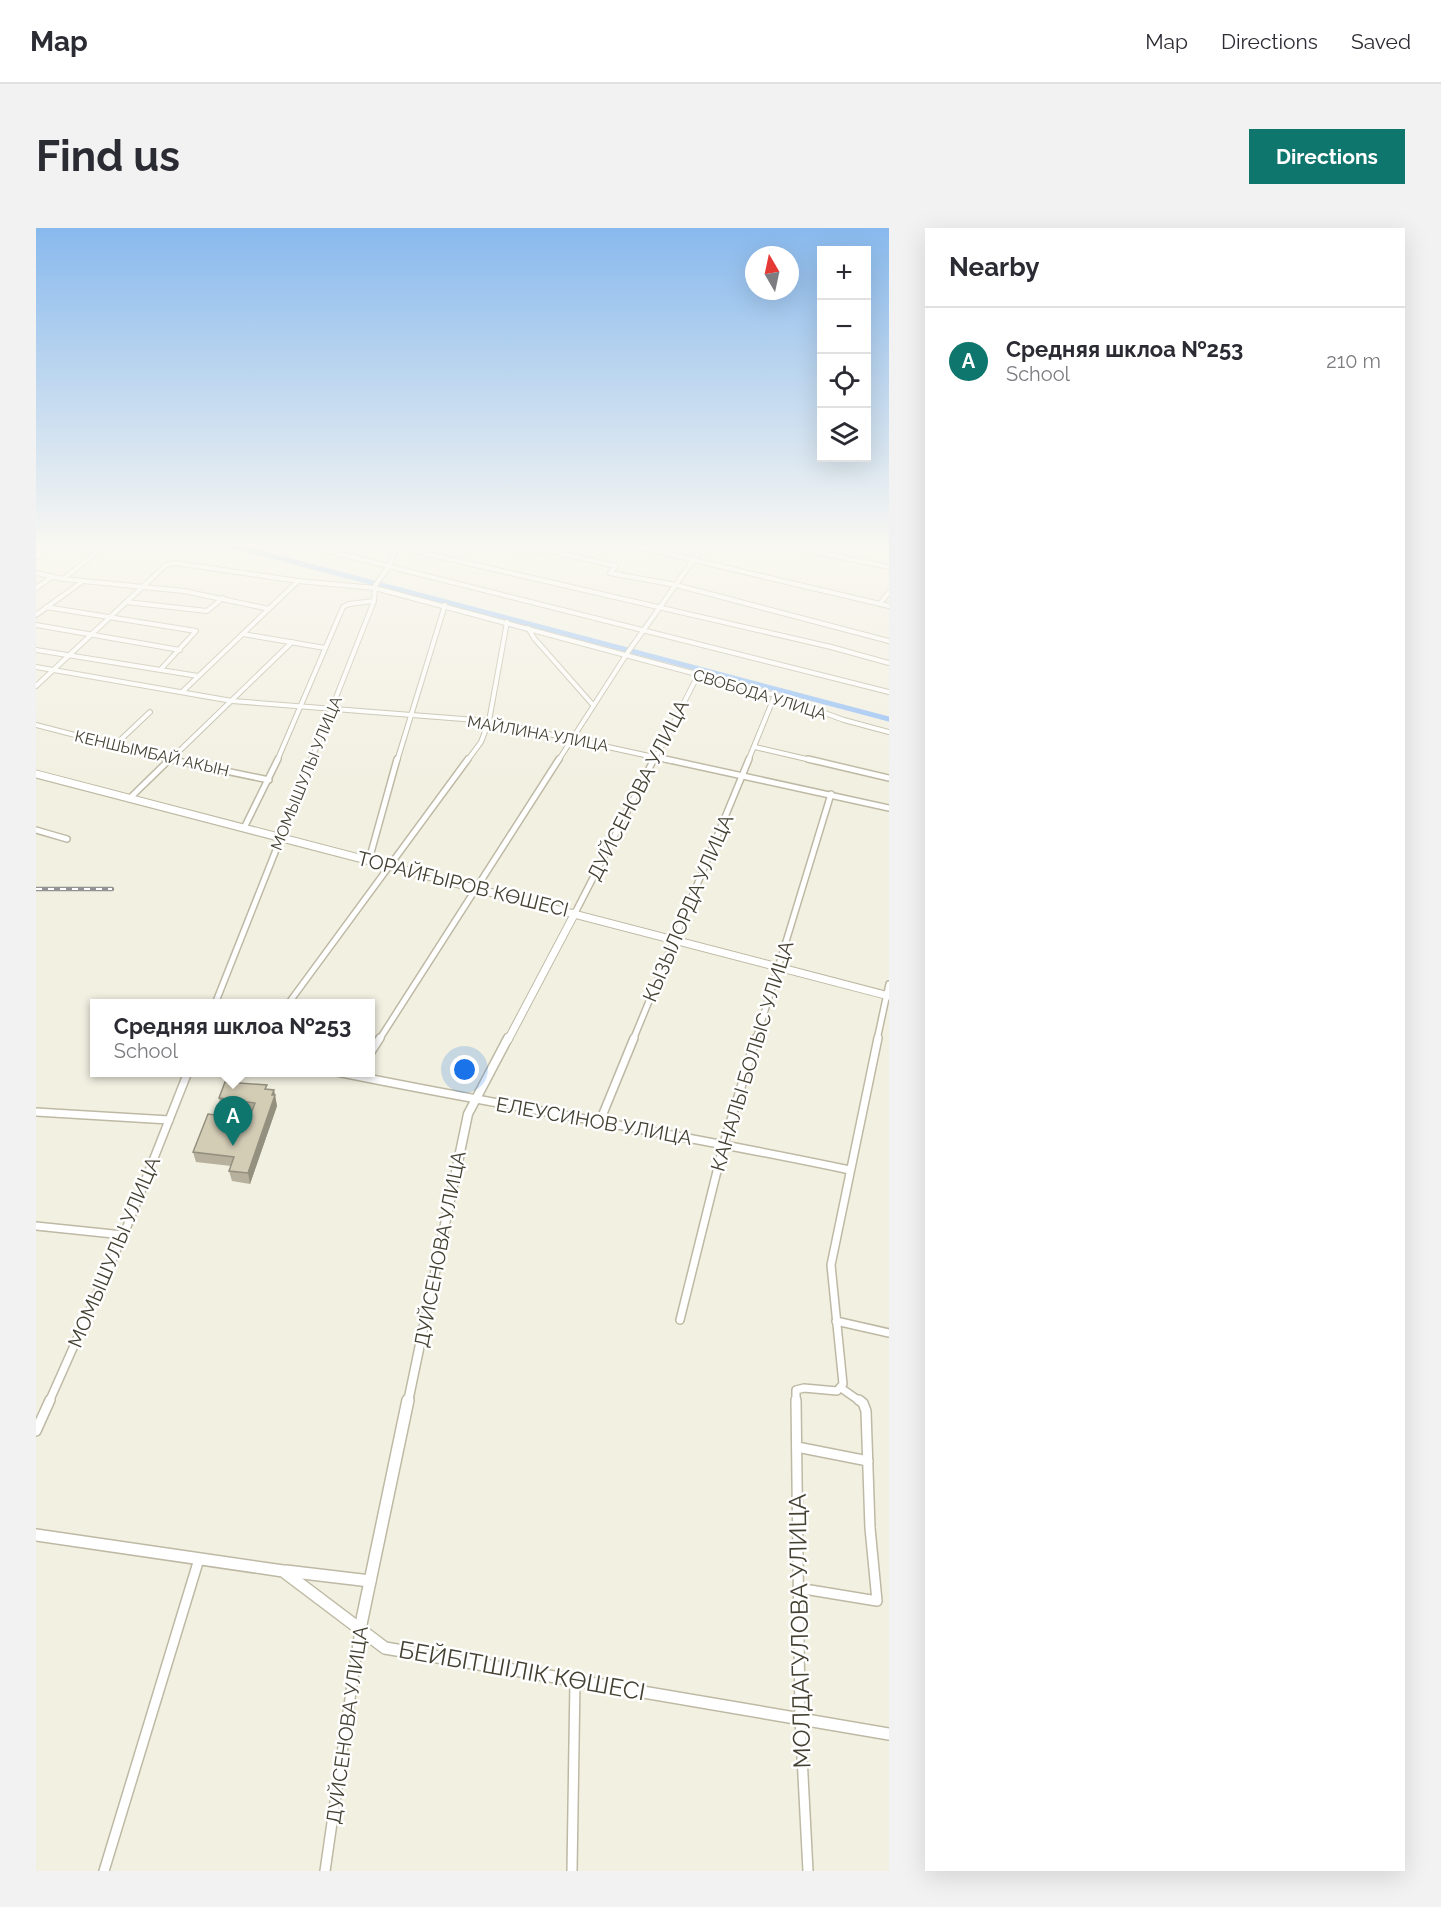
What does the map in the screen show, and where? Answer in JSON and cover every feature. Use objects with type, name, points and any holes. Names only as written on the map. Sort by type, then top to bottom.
[{"type":"street","points":[[36,686],[104,622]]},
{"type":"street","points":[[133,622],[196,631],[161,669]]},
{"type":"street","points":[[183,691],[256,622]]},
{"type":"street","points":[[244,828],[269,780],[337,622]]},
{"type":"street","name":"МОМЫШУЛЫ УЛИЦА","points":[[217,999],[366,622]]},
{"type":"street","points":[[369,860],[410,715],[440,622]]},
{"type":"street","points":[[292,999],[481,742],[489,721],[507,622]]},
{"type":"street","name":"СВОБОДА УЛИЦА","points":[[507,622],[775,695],[844,720],[889,732]]},
{"type":"street","points":[[599,622],[889,693]]},
{"type":"street","points":[[375,1046],[478,888],[572,737],[650,622]]},
{"type":"street","points":[[719,622],[831,647],[889,663]]},
{"type":"street","points":[[815,622],[889,641]]},
{"type":"street","points":[[36,625],[180,650]]},
{"type":"street","points":[[528,627],[534,638],[593,705]]},
{"type":"street","points":[[243,634],[325,648]]},
{"type":"street","points":[[130,798],[292,642]]},
{"type":"street","points":[[36,650],[198,676]]},
{"type":"street","name":"МАЙЛИНА УЛИЦА","points":[[36,667],[232,700],[300,708],[331,708],[489,721],[572,737],[889,808]]},
{"type":"street","name":"ДУЙСЕНОВА УЛИЦА","points":[[326,1871],[360,1629],[468,1114],[473,1100],[575,913],[698,675]]},
{"type":"street","name":"КЫЗЫЛОРДА УЛИЦА","points":[[600,1121],[775,695]]},
{"type":"street","points":[[114,746],[150,712]]},
{"type":"street","name":"КЕНШЫМБАЙ АКЫН","points":[[36,725],[171,760],[269,780]]},
{"type":"street","points":[[754,747],[889,778]]},
{"type":"street","name":"ТОРАЙҒЫРОВ КӨШЕСІ","points":[[36,774],[888,996]]},
{"type":"street","name":"КАНАЛЫ БОЛЫС УЛИЦА","points":[[680,1320],[724,1143],[831,794]]},
{"type":"street","points":[[36,830],[67,838]]},
{"type":"street","points":[[798,1588],[877,1601],[870,1528],[866,1411],[863,1403],[841,1388],[843,1384],[831,1265],[889,984]]},
{"type":"street","name":"МОМЫШУЛЫ УЛИЦА","points":[[36,1431],[123,1235],[186,1077]]},
{"type":"street","name":"ЕЛЕУСИНОВ УЛИЦА","points":[[370,1077],[473,1100],[724,1143],[850,1170]]},
{"type":"street","points":[[36,1112],[169,1120]]},
{"type":"street","points":[[36,1226],[123,1235]]},
{"type":"street","points":[[836,1321],[889,1333]]},
{"type":"street","name":"МОЛДАГУЛОВА УЛИЦА","points":[[808,1871],[800,1718],[796,1390],[804,1388],[837,1391],[841,1388]]},
{"type":"street","points":[[796,1447],[868,1461]]},
{"type":"street","name":"БЕЙБІТШІЛІК КӨШЕСІ","points":[[36,1534],[284,1571],[385,1647],[889,1734]]},
{"type":"street","points":[[104,1871],[199,1559]]},
{"type":"street","points":[[284,1571],[370,1581]]},
{"type":"street","points":[[572,1871],[575,1680]]},
{"type":"building","points":[[225,1082],[267,1085],[265,1089],[274,1090],[272,1095],[275,1095],[248,1173],[229,1171],[234,1157],[193,1152],[208,1114],[249,1119],[255,1103],[219,1098]]},
{"type":"waterway","points":[[520,622],[889,719]]},
{"type":"railway","points":[[36,889],[112,889]]},
{"type":"place","name":"Средняя шклоа №253","points":[[233,1146]]}]
